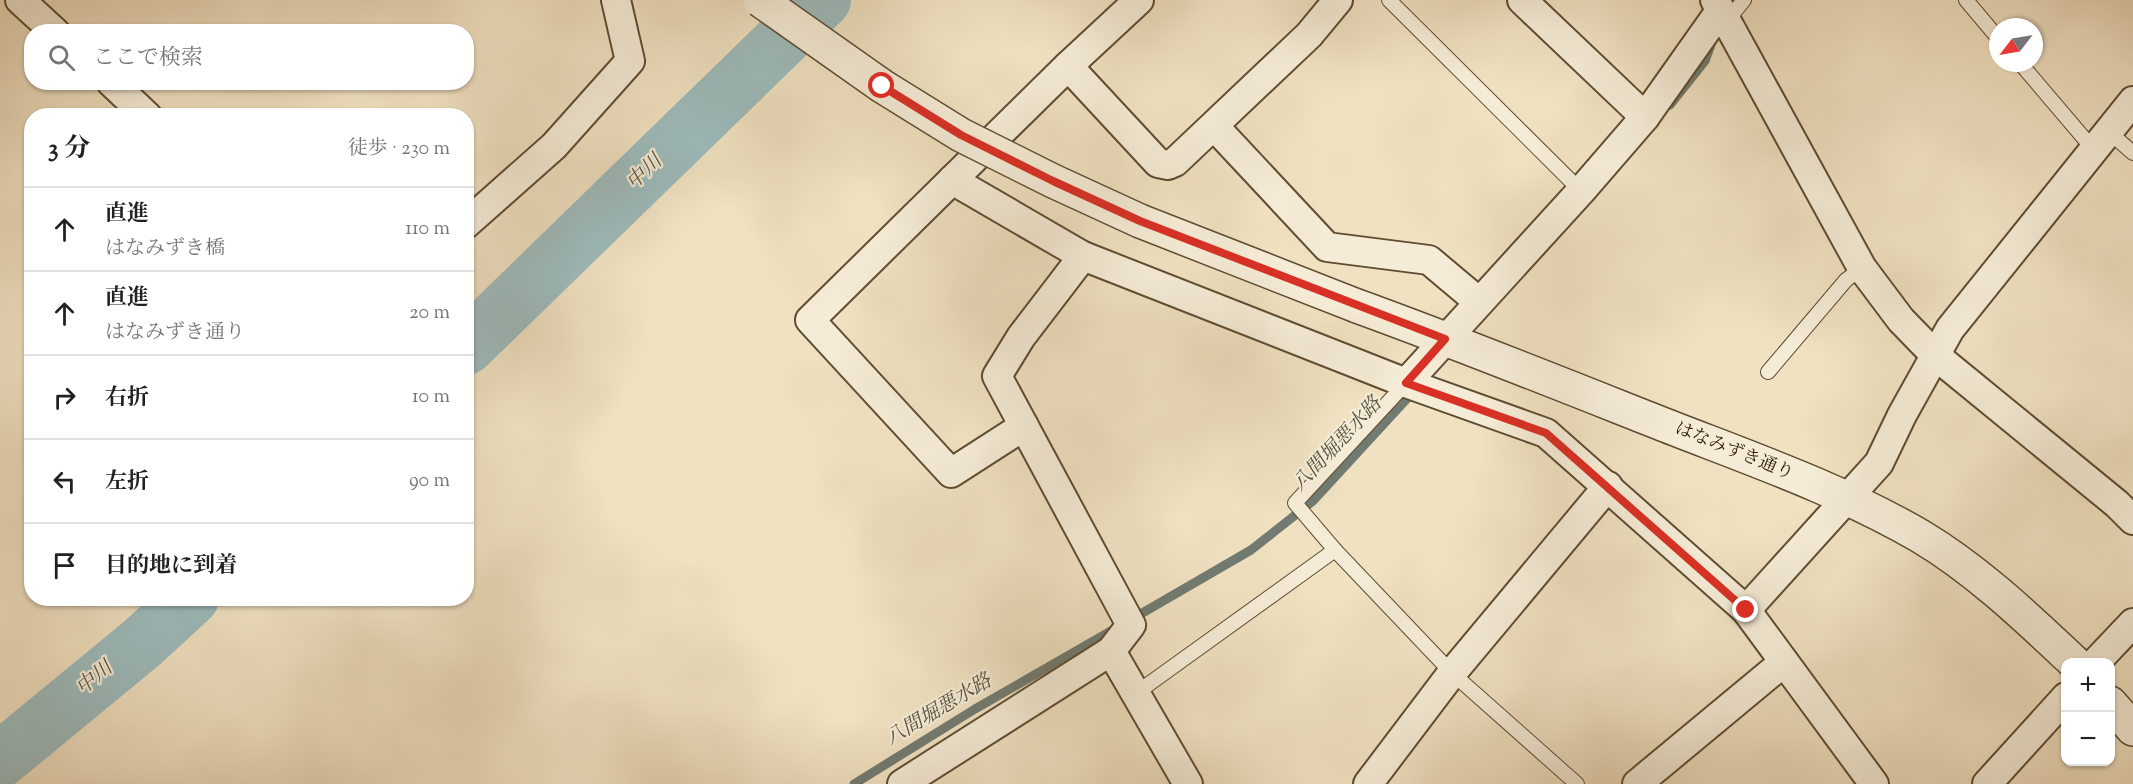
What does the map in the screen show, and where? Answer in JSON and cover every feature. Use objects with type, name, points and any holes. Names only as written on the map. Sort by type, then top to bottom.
[{"type":"street","points":[[20,0],[46,24]]},
{"type":"street","points":[[474,217],[554,146],[630,61],[616,0]]},
{"type":"street","name":"はなみずき通り","points":[[760,0],[882,86],[961,135],[1140,221],[1757,460],[1848,498],[1921,537],[1981,579],[2069,658]]},
{"type":"street","points":[[1024,426],[951,473],[810,320],[1068,66],[1139,0]]},
{"type":"street","points":[[1068,66],[1158,163],[1168,165],[1175,162],[1309,35],[1338,0]]},
{"type":"street","points":[[1522,0],[1645,117]]},
{"type":"street","points":[[1419,387],[1441,337],[1479,302],[1645,117],[1726,8],[1862,268],[1901,320],[1936,356],[2117,504],[2133,520]]},
{"type":"street","points":[[119,90],[139,108]]},
{"type":"street","points":[[1746,610],[1879,463],[1902,415],[1950,329],[2133,102]]},
{"type":"street","points":[[1214,126],[1327,247],[1429,260],[1479,302]]},
{"type":"street","points":[[952,180],[1083,256],[1419,387],[1546,433],[1746,610],[1874,784]]},
{"type":"street","points":[[902,784],[1111,651],[1131,625],[997,376],[1021,337],[1083,256]]},
{"type":"street","points":[[1368,784],[1452,673],[1608,486]]},
{"type":"street","points":[[2101,658],[2133,623]]},
{"type":"street","points":[[1111,651],[1188,784]]},
{"type":"street","points":[[1637,784],[1784,662]]},
{"type":"street","points":[[1987,784],[2061,703]]},
{"type":"street","points":[[2115,709],[2133,729]]},
{"type":"lane","points":[[1389,0],[1581,190]]},
{"type":"lane","points":[[1966,0],[1989,27]]},
{"type":"lane","points":[[2029,72],[2102,141],[2133,153]]},
{"type":"lane","points":[[1768,372],[1846,280],[1862,268]]},
{"type":"lane","points":[[1419,387],[1295,503],[1335,550],[1452,673],[1577,784]]},
{"type":"lane","points":[[1135,694],[1335,550]]},
{"type":"waterway","name":"中川","points":[[474,339],[823,0]]},
{"type":"waterway","name":"八間堀悪水路","points":[[1670,105],[1705,61],[1712,42]]},
{"type":"waterway","name":"八間堀悪水路","points":[[1132,619],[1251,550],[1313,501],[1415,390]]},
{"type":"waterway","name":"中川","points":[[0,760],[142,643],[182,606]]},
{"type":"waterway","name":"八間堀悪水路","points":[[854,784],[975,709],[1118,627]]},
{"type":"route","points":[[882,86],[961,135],[1140,221],[1445,339],[1406,383],[1546,433],[1746,610]]}]
